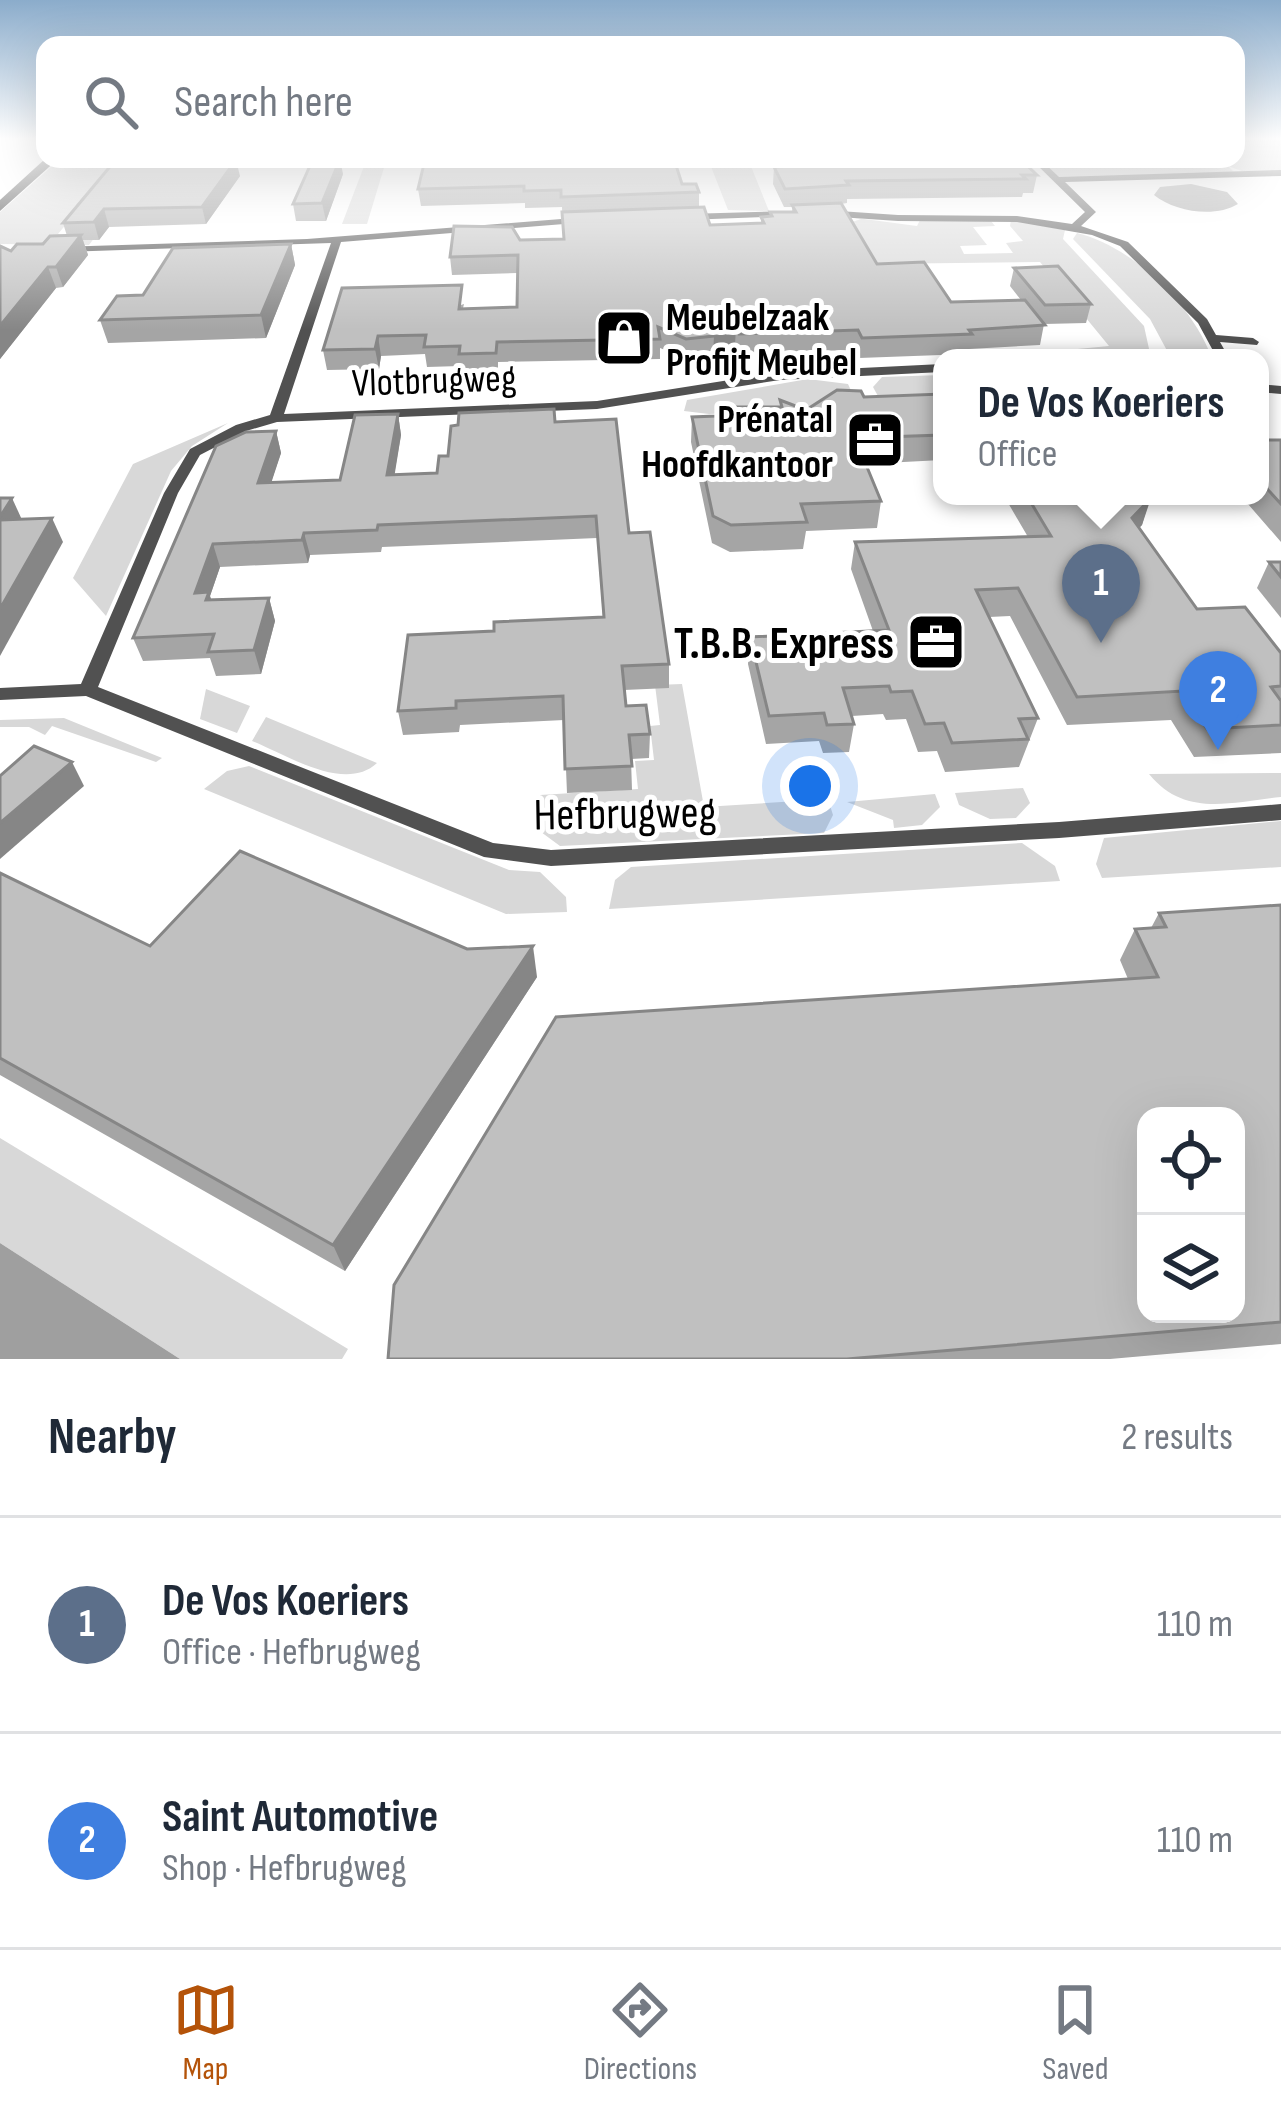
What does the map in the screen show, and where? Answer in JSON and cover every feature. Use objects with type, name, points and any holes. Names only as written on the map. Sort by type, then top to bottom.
[{"type":"street","points":[[1075,227],[1090,212],[1081,203]]},
{"type":"street","points":[[819,213],[1030,217],[1075,227],[1124,244],[1203,321],[1218,349]]},
{"type":"street","points":[[673,218],[800,214]]},
{"type":"street","points":[[50,249],[337,239],[607,219]]},
{"type":"street","points":[[276,418],[337,239]]},
{"type":"street","points":[[1213,338],[1253,342]]},
{"type":"street","name":"Vlotbrugweg","points":[[88,690],[171,493],[195,452],[241,428],[276,418],[597,405],[780,376],[933,368]]},
{"type":"street","name":"Hefbrugweg","points":[[0,694],[88,690],[491,851],[551,858],[1059,830],[1281,812]]},
{"type":"shaded area","points":[[10,203],[83,203],[58,234],[95,237],[89,245],[0,244],[0,212]]},
{"type":"shaded area","points":[[350,203],[373,203],[367,224],[342,224]]},
{"type":"shaded area","points":[[725,203],[766,203],[769,211],[728,210]]},
{"type":"shaded area","points":[[1169,203],[1238,204],[1218,211]]},
{"type":"shaded area","points":[[849,217],[917,226],[920,220],[991,221],[995,226],[973,227],[987,245],[960,246],[964,254],[1013,253],[1006,243],[1023,241],[1010,226],[1011,220],[1065,230],[1063,239],[1144,326],[1149,349],[1078,349],[1109,346],[1040,262],[873,264],[852,222],[861,219]]},
{"type":"shaded area","points":[[1077,233],[1098,240],[1139,264],[1175,298],[1208,349],[1166,349],[1150,319],[1073,239]]},
{"type":"shaded area","points":[[933,375],[933,405],[884,407],[873,387],[882,377]]},
{"type":"shaded area","points":[[808,379],[848,384],[859,408],[684,411],[687,400]]},
{"type":"shaded area","points":[[228,423],[192,446],[171,471],[106,616],[73,578],[133,464]]},
{"type":"shaded area","points":[[682,684],[704,807],[828,799],[833,815],[824,833],[560,846],[541,832],[540,795],[638,789],[635,761],[654,760],[650,726],[660,725],[655,685]]},
{"type":"shaded area","points":[[206,689],[250,706],[237,733],[200,719]]},
{"type":"shaded area","points":[[266,717],[377,763],[349,774],[298,762],[252,741]]},
{"type":"shaded area","points":[[64,718],[162,758],[156,762],[52,726],[45,735],[29,727],[0,727],[0,720]]},
{"type":"shaded area","points":[[249,766],[509,870],[540,872],[566,897],[567,912],[506,914],[204,789],[227,771]]},
{"type":"shaded area","points":[[1281,773],[1281,797],[1227,804],[1178,797],[1149,774]]},
{"type":"shaded area","points":[[1023,788],[1030,803],[1016,818],[990,819],[959,805],[955,793]]},
{"type":"shaded area","points":[[935,794],[940,807],[922,825],[894,828],[893,820],[847,802]]},
{"type":"shaded area","points":[[1281,821],[1281,867],[1102,878],[1096,864],[1104,838]]},
{"type":"shaded area","points":[[1022,843],[1055,866],[1060,881],[609,909],[615,880],[631,867]]},
{"type":"shaded area","points":[[0,1138],[348,1349],[342,1359],[180,1359],[0,1243]]},
{"type":"shaded area","points":[[0,1243],[180,1359],[0,1359]]},
{"type":"building","points":[[79,203],[205,203],[104,209],[94,222],[63,223]]},
{"type":"building","points":[[841,203],[877,264],[924,262],[951,302],[1025,300],[1045,325],[969,330],[972,334],[862,338],[858,330],[739,334],[736,326],[714,336],[686,339],[658,327],[660,339],[497,342],[496,353],[459,354],[460,346],[424,347],[426,335],[378,336],[375,349],[323,350],[342,288],[462,285],[459,309],[517,307],[518,255],[450,257],[454,226],[512,227],[520,240],[564,239],[562,212],[704,207],[710,225],[764,223],[761,217],[772,216],[770,212],[796,212],[792,205]]},
{"type":"building","points":[[81,235],[0,326],[0,246],[11,251],[17,244],[43,244],[50,236]]},
{"type":"building","points":[[291,244],[261,315],[100,320],[117,296],[143,295],[173,248]]},
{"type":"building","points":[[1058,266],[1091,304],[1045,305],[1014,268]]},
{"type":"building","points":[[837,390],[861,391],[864,397],[933,394],[933,435],[855,438],[881,501],[801,504],[807,522],[731,525],[713,516],[692,417],[716,416],[731,407],[782,407],[780,400],[806,410]]},
{"type":"building","points":[[554,409],[555,422],[616,419],[629,533],[650,532],[669,664],[622,666],[626,706],[646,705],[650,734],[629,735],[632,766],[565,769],[563,696],[456,701],[456,708],[398,711],[408,635],[494,631],[494,622],[604,617],[596,516],[378,525],[377,530],[304,533],[302,540],[213,544],[195,593],[209,592],[206,600],[269,598],[254,650],[208,652],[214,634],[133,638],[216,446],[246,432],[276,431],[258,483],[340,480],[355,415],[398,414],[387,475],[437,473],[439,456],[448,456],[451,426],[458,425],[459,413]]},
{"type":"building","points":[[1269,440],[1281,440],[1281,504],[1269,491]]},
{"type":"building","points":[[0,498],[12,498],[0,517]]},
{"type":"building","points":[[1032,505],[1144,505],[1132,518],[1197,609],[1245,607],[1281,653],[1281,686],[1271,687],[1281,701],[1281,725],[1207,729],[1183,691],[1077,697],[1018,588],[976,590],[1038,718],[1019,719],[1028,739],[952,743],[944,723],[925,724],[912,691],[891,692],[889,686],[843,688],[854,724],[827,725],[824,713],[769,716],[750,637],[889,630],[855,542],[1051,536]]},
{"type":"building","points":[[52,518],[0,609],[0,520]]},
{"type":"building","points":[[34,746],[72,762],[0,823],[0,776]]},
{"type":"building","points":[[240,851],[467,949],[533,946],[333,1245],[0,1058],[0,873],[150,946]]},
{"type":"building","points":[[1281,905],[1281,1322],[847,1359],[388,1359],[394,1285],[556,1017],[1158,977],[1135,929],[1166,927],[1159,913]]},
{"type":"place","name":"Meubelzaak Profijt Meubel","points":[[624,338]]},
{"type":"place","name":"Prénatal Hoofdkantoor","points":[[875,440]]},
{"type":"place","name":"T.B.B. Express","points":[[936,642]]},
{"type":"place","name":"De Vos Koeriers","points":[[1101,643]]},
{"type":"place","name":"Saint Automotive","points":[[1218,750]]}]
